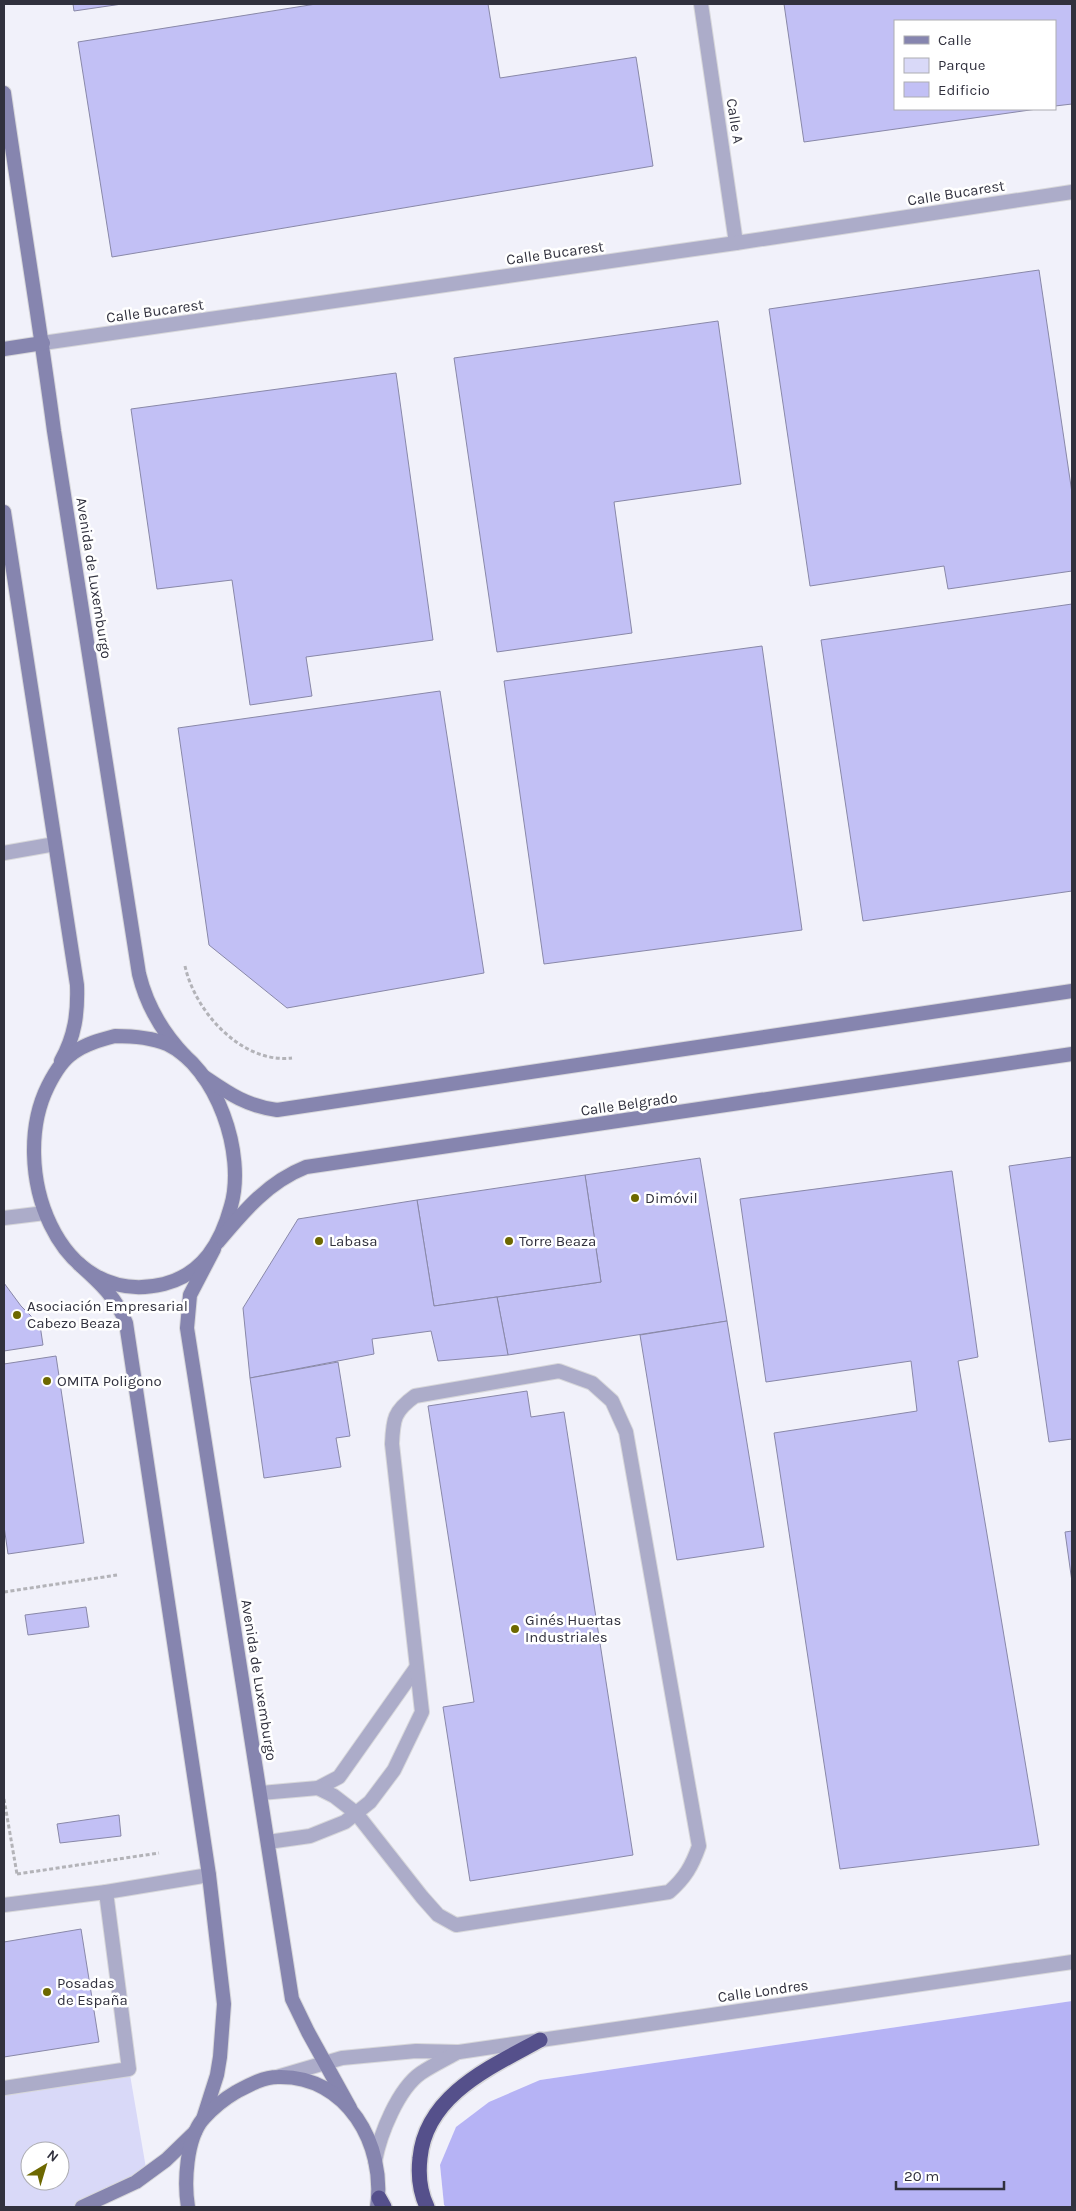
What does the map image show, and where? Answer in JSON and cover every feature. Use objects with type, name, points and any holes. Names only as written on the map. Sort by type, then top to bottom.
[{"type":"highway","points":[[428,2207],[420,2180],[419,2163],[421,2146],[432,2118],[454,2093],[485,2070],[540,2040]]},
{"type":"main road","name":"Avenida de Luxemburgo","points":[[4,93],[28,261],[43,343],[54,430],[139,974],[144,994],[162,1029],[203,1076]]},
{"type":"main road","points":[[4,349],[43,343]]},
{"type":"main road","points":[[4,512],[77,985],[78,1009],[74,1029],[66,1052],[42,1098],[35,1132],[37,1186],[45,1212],[58,1240],[79,1264],[102,1280],[128,1288],[153,1286],[180,1280],[199,1266],[216,1246],[225,1229],[233,1202],[234,1172],[232,1146],[226,1119],[216,1096],[203,1076]]},
{"type":"main road","points":[[203,1076],[225,1091],[257,1108],[277,1110],[1072,991]]},
{"type":"main road","points":[[54,1073],[72,1053],[93,1042],[115,1036],[142,1037],[166,1044],[185,1056]]},
{"type":"main road","name":"Calle Belgrado","points":[[216,1246],[242,1213],[269,1187],[306,1167],[1072,1054]]},
{"type":"main road","name":"Avenida de Luxemburgo","points":[[216,1246],[190,1295],[187,1328],[292,1999],[308,2032],[350,2108],[363,2124],[373,2146],[380,2204]]},
{"type":"main road","name":"Avenida de Luxemburgo","points":[[79,1264],[112,1295],[121,1308],[126,1324],[210,1875],[224,2004],[224,2027],[217,2075],[203,2119],[195,2132],[186,2173],[188,2207]]},
{"type":"main road","name":"Avenida de Luxemburgo","points":[[203,2119],[227,2098],[252,2083],[276,2077],[298,2078],[322,2086],[350,2108]]},
{"type":"main road","points":[[82,2207],[136,2182],[161,2163],[195,2132]]},
{"type":"street","name":"Calle A","points":[[701,4],[736,243]]},
{"type":"street","name":"Calle Bucarest","points":[[43,343],[736,243],[1072,192]]},
{"type":"street","points":[[4,853],[55,844]]},
{"type":"street","points":[[4,1218],[45,1212]]},
{"type":"street","points":[[268,1842],[310,1836],[345,1822],[356,1813],[370,1802],[394,1770],[422,1712],[392,1444],[392,1421],[400,1406],[415,1396],[559,1371],[592,1383],[612,1402],[626,1432],[698,1846],[692,1866],[683,1880],[669,1892],[456,1925],[438,1915],[356,1813],[318,1788]]},
{"type":"street","points":[[261,1793],[318,1788],[339,1777],[416,1668]]},
{"type":"street","points":[[4,1905],[106,1892],[210,1875]]},
{"type":"street","points":[[4,2088],[129,2069],[106,1892]]},
{"type":"street","name":"Calle Londres","points":[[459,2052],[1072,1962]]},
{"type":"street","points":[[276,2077],[342,2058],[416,2050],[459,2052]]},
{"type":"street","points":[[376,2161],[383,2128],[407,2089],[419,2074],[459,2052]]},
{"type":"path","points":[[185,966],[190,986],[200,1004],[229,1036],[268,1058],[292,1058]]},
{"type":"path","points":[[4,1592],[118,1574]]},
{"type":"path","points":[[4,1799],[22,1903]]},
{"type":"path","points":[[17,1874],[159,1853]]},
{"type":"shaded area","points":[[4,4],[1072,4],[1072,2001],[540,2080],[440,2165],[444,2205],[442,2207],[4,2207]]},
{"type":"shaded area","points":[[1072,2001],[1072,2207],[446,2207],[444,2205],[440,2165],[456,2127],[489,2102],[540,2080]]},
{"type":"green space","points":[[129,2069],[147,2174],[82,2207],[4,2207],[4,2088]]},
{"type":"building","points":[[73,4],[122,4],[74,11]]},
{"type":"building","points":[[316,4],[488,4],[500,78],[636,57],[653,166],[112,257],[78,42]]},
{"type":"building","points":[[784,4],[1072,4],[1072,104],[1056,106],[1056,20],[894,20],[894,110],[1030,110],[804,142]]},
{"type":"building","points":[[1039,270],[1072,493],[1072,571],[948,589],[944,566],[810,586],[769,309]]},
{"type":"building","points":[[718,321],[741,484],[614,502],[632,633],[497,652],[454,358]]},
{"type":"building","points":[[396,373],[433,640],[306,657],[312,696],[250,705],[232,580],[157,589],[131,409]]},
{"type":"building","points":[[1072,604],[1072,891],[863,921],[821,640]]},
{"type":"building","points":[[762,646],[802,930],[544,964],[504,681]]},
{"type":"building","points":[[440,691],[484,973],[287,1008],[209,945],[178,728]]},
{"type":"building","points":[[1072,1157],[1072,1439],[1049,1442],[1009,1166]]},
{"type":"building","points":[[700,1158],[727,1321],[508,1355],[497,1297],[601,1282],[585,1175]]},
{"type":"building","points":[[952,1171],[978,1357],[958,1361],[1039,1845],[840,1869],[774,1433],[917,1411],[911,1361],[766,1382],[740,1199]]},
{"type":"building","name":"Torre Beaza","points":[[585,1175],[601,1282],[434,1306],[417,1200]]},
{"type":"building","points":[[417,1200],[434,1306],[497,1297],[508,1355],[438,1361],[431,1331],[372,1339],[374,1354],[250,1378],[243,1308],[298,1219]]},
{"type":"building","name":"Asociación Empresarial Cabezo Beaza","points":[[4,1283],[21,1306],[40,1325],[43,1345],[4,1351]]},
{"type":"building","points":[[727,1321],[764,1547],[677,1560],[640,1335]]},
{"type":"building","points":[[56,1356],[84,1543],[8,1554],[4,1526],[4,1364]]},
{"type":"building","points":[[338,1362],[350,1436],[336,1438],[341,1467],[264,1478],[250,1378]]},
{"type":"building","points":[[527,1391],[531,1417],[564,1412],[633,1855],[470,1881],[443,1707],[474,1702],[428,1406]]},
{"type":"building","points":[[1072,1531],[1072,1582],[1065,1532]]},
{"type":"building","points":[[86,1607],[89,1627],[28,1635],[25,1615]]},
{"type":"building","points":[[119,1815],[121,1836],[60,1843],[57,1824]]},
{"type":"building","name":"Posadas de España","points":[[81,1929],[99,2042],[4,2057],[4,1942]]},
{"type":"place","name":"Dimóvil","points":[[635,1198]]},
{"type":"place","name":"Labasa","points":[[319,1241]]},
{"type":"place","name":"Torre Beaza","points":[[509,1241]]},
{"type":"place","name":"Asociación Empresarial Cabezo Beaza","points":[[17,1315]]},
{"type":"place","name":"OMITA Poligono","points":[[47,1381]]},
{"type":"place","name":"Ginés Huertas Industriales","points":[[515,1629]]},
{"type":"place","name":"Posadas de España","points":[[47,1992]]}]
